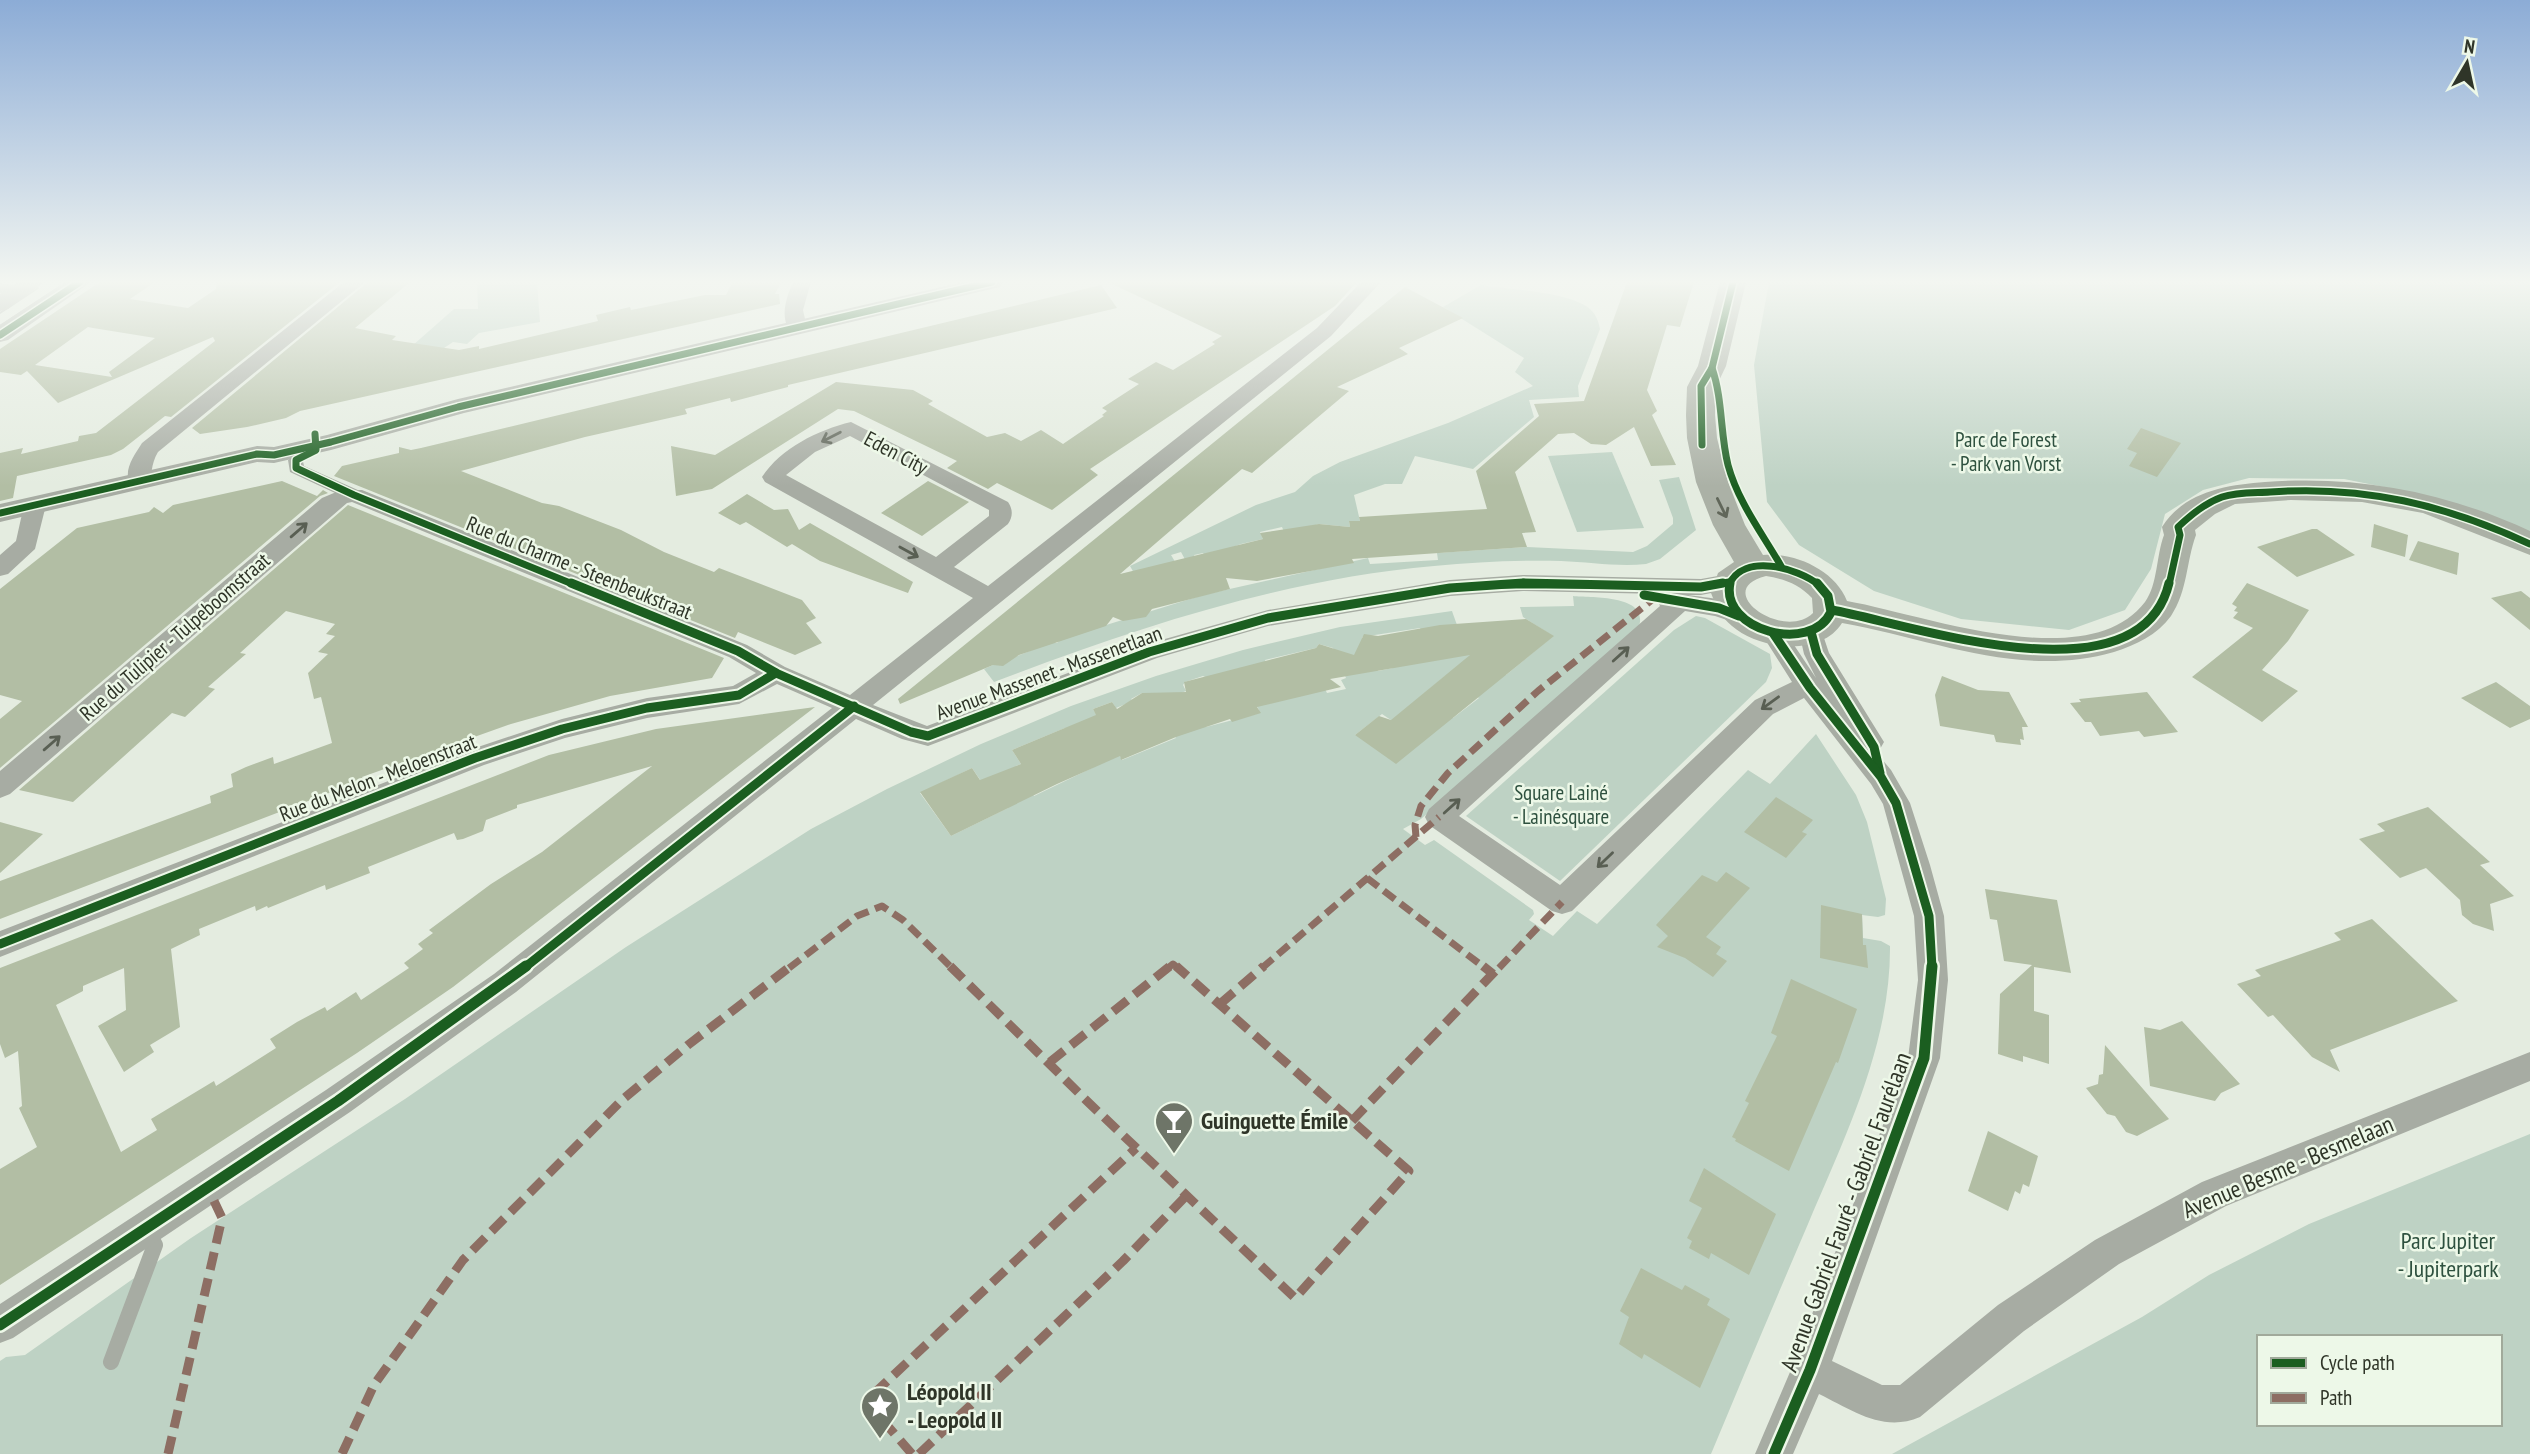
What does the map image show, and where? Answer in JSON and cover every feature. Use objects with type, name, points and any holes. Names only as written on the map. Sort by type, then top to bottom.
[{"type":"main road","points":[[1716,350],[1712,368],[1701,386],[1703,458],[1718,500],[1754,571]]},
{"type":"main road","points":[[1822,621],[1830,599],[1823,588],[1797,571],[1754,571],[1726,592],[1729,604],[1739,616],[1754,626],[1773,633],[1793,635],[1822,621],[2000,649],[2038,652],[2087,646],[2123,636],[2150,619],[2162,603],[2171,583],[2175,546],[2180,535],[2178,527],[2203,507],[2232,494],[2304,488],[2397,496],[2445,508],[2530,544]]},
{"type":"main road","points":[[2378,495],[2470,527],[2530,553]]},
{"type":"street","points":[[139,481],[140,464],[150,448],[272,350]]},
{"type":"street","points":[[0,513],[139,481],[275,456],[272,444],[458,407],[703,350]]},
{"type":"street","points":[[0,1325],[338,1101],[505,983],[1302,350]]},
{"type":"street","name":"Eden City","points":[[938,568],[1000,519],[1000,507],[851,428],[833,434],[781,466],[773,477],[991,598]]},
{"type":"street","name":"Rue du Charme - Steenbeukstraat","points":[[275,456],[354,495],[738,652],[776,673],[854,706]]},
{"type":"street","name":"Rue du Tulipier - Tulpeboomstraat","points":[[0,787],[330,503],[341,497],[354,495]]},
{"type":"street","points":[[0,568],[27,544],[35,505]]},
{"type":"street","name":"Avenue Massenet - Massenetlaan","points":[[854,706],[911,732],[928,736],[1149,652],[1268,618],[1450,588],[1523,583],[1701,587],[1754,571]]},
{"type":"street","name":"Avenue Massenet - Massenetlaan","points":[[1592,585],[1719,608],[1739,616]]},
{"type":"street","points":[[1680,601],[1438,817],[1562,902],[1764,707],[1781,695],[1822,686]]},
{"type":"street","name":"Avenue Gabriel Fauré - Gabriel Faurélaan","points":[[1822,621],[1813,645],[1822,686]]},
{"type":"street","name":"Avenue Gabriel Fauré - Gabriel Faurélaan","points":[[1773,633],[1822,686],[1896,803],[1929,916],[1933,979],[1931,1016],[1924,1058],[1912,1095],[1810,1370],[1774,1454]]},
{"type":"street","name":"Rue du Melon - Meloenstraat","points":[[0,944],[487,754],[562,729],[647,708],[739,695],[776,673]]},
{"type":"street","name":"Avenue Besme - Besmelaan","points":[[1810,1370],[1880,1404],[1907,1404],[2011,1318],[2107,1252],[2214,1194],[2530,1066]]},
{"type":"lane","points":[[111,1362],[155,1245],[146,1226]]},
{"type":"green space","points":[[408,350],[429,350],[404,353]]},
{"type":"green space","points":[[1511,350],[1592,350],[1578,386],[1579,397],[1529,400],[1534,417],[1473,469],[1415,456],[1402,484],[1385,484],[1354,495],[1360,521],[1349,521],[1350,527],[1319,524],[1285,534],[1282,527],[1260,532],[1263,539],[1206,557],[1203,553],[1194,555],[1196,560],[1188,565],[1181,552],[1171,555],[1177,565],[1134,573],[1130,566],[1256,505],[1295,492],[1313,476],[1340,462],[1448,423],[1533,386],[1515,372],[1524,358]]},
{"type":"green space","name":"Parc de Forest - Park van Vorst","points":[[1757,350],[2530,350],[2530,537],[2409,492],[2344,479],[2249,478],[2203,490],[2165,514],[2151,569],[2125,610],[2069,630],[1961,619],[1874,591],[1799,545],[1767,502],[1754,365]]},
{"type":"green space","points":[[1612,452],[1644,528],[1577,532],[1548,456]]},
{"type":"green space","points":[[1679,477],[1696,530],[1660,559],[1646,564],[1513,561],[1450,565],[1321,582],[1266,594],[1155,625],[994,682],[984,669],[995,664],[1004,665],[1007,660],[1050,643],[1057,643],[1061,639],[1203,595],[1368,558],[1370,564],[1438,560],[1437,553],[1527,547],[1633,552],[1647,546],[1673,524],[1659,480]]},
{"type":"green space","points":[[1573,596],[1618,600],[1636,609],[1640,618],[1638,629],[1421,819],[1403,829],[1425,845],[1434,840],[1533,910],[1534,914],[1529,920],[1553,936],[1577,911],[1597,924],[1748,770],[1770,784],[1816,734],[1856,795],[1867,822],[1886,899],[1885,915],[1862,915],[1863,938],[1881,941],[1890,946],[1883,1018],[1863,1089],[1837,1157],[1711,1454],[0,1454],[0,1361],[6,1357],[25,1355],[191,1238],[405,1099],[626,947],[811,829],[981,744],[1071,706],[1156,676],[1243,650],[1340,627],[1452,611],[1471,650],[1506,675],[1553,636],[1523,617],[1520,607],[1574,606]],"holes":[[[1420,628],[1425,640],[1393,668],[1378,671],[1362,637]],[[1319,644],[1333,648],[1346,678],[1341,680],[1346,689],[1327,693],[1325,689],[1275,682],[1265,660],[1316,648]],[[1203,676],[1253,699],[1259,710],[1256,714],[1206,727],[1181,693],[1186,691],[1183,685]],[[1445,676],[1479,698],[1453,718],[1420,697]],[[1142,693],[1176,738],[1122,760],[1093,709],[1112,702],[1116,708],[1133,701],[1131,699]],[[1382,714],[1422,741],[1355,735]],[[1065,728],[1092,768],[1034,796],[1016,766],[1021,764],[1012,750]],[[972,768],[992,797],[1008,808],[951,836],[920,793]]]},
{"type":"green space","name":"Square Lainé - Lainésquare","points":[[1696,616],[1705,618],[1770,654],[1772,668],[1766,682],[1560,881],[1466,816],[1674,630]]},
{"type":"green space","name":"Parc Jupiter - Jupiterpark","points":[[2530,1134],[2530,1454],[1892,1454],[2142,1317],[2209,1275],[2309,1224]]},
{"type":"building","points":[[0,350],[56,350],[35,365],[112,377],[109,372],[139,350],[183,350],[58,403],[27,371],[21,375],[0,372]]},
{"type":"building","points":[[204,350],[255,350],[171,417],[165,416],[123,449],[111,455],[17,476],[13,498],[0,501],[0,453],[23,448],[21,454],[78,441],[79,436],[96,433]]},
{"type":"building","points":[[286,350],[574,350],[300,411],[286,418],[247,427],[200,434],[192,428]]},
{"type":"building","points":[[830,350],[938,350],[788,385],[731,402],[730,398],[685,409],[687,414],[585,437],[461,471],[621,530],[664,552],[714,572],[719,568],[802,600],[816,618],[806,623],[822,643],[795,655],[738,632],[735,638],[334,476],[342,466],[399,453],[399,447],[411,450]]},
{"type":"building","points":[[1206,350],[1269,350],[1090,469],[1098,475],[1052,510],[997,483],[988,489],[947,468],[957,461],[854,411],[838,409],[712,489],[676,496],[671,446],[715,455],[836,382],[913,390],[933,401],[928,404],[987,437],[1005,433],[1021,441],[1041,430],[1063,444],[1104,416],[1102,415],[1107,411],[1102,408],[1139,384],[1128,379],[1156,362],[1173,370]]},
{"type":"building","points":[[1328,350],[1402,350],[1408,354],[1337,387],[1349,391],[1252,473],[1242,469],[1120,574],[1263,539],[1260,533],[1319,524],[1350,527],[1349,521],[1360,521],[1359,517],[1487,509],[1476,471],[1539,416],[1534,404],[1584,401],[1602,350],[1659,350],[1647,390],[1657,411],[1652,415],[1676,465],[1651,466],[1634,427],[1606,445],[1591,444],[1574,433],[1558,434],[1515,472],[1536,532],[1522,533],[1527,547],[1352,559],[1354,563],[1257,581],[1226,578],[1230,589],[1152,609],[1146,617],[1123,621],[1113,617],[1106,626],[1019,655],[1003,666],[993,665],[900,704],[898,699]]},
{"type":"building","points":[[2141,428],[2181,443],[2157,477],[2129,466],[2137,453],[2127,449]]},
{"type":"building","points":[[282,481],[317,496],[323,490],[328,493],[320,496],[0,768],[0,719],[22,701],[0,695],[0,589],[77,528],[149,512],[154,507],[163,513],[173,505]]},
{"type":"building","points":[[928,481],[969,502],[922,536],[881,513]]},
{"type":"building","points":[[747,494],[774,510],[788,509],[799,530],[810,523],[913,582],[908,593],[820,561],[792,544],[787,547],[746,522],[740,525],[718,513]]},
{"type":"building","points":[[348,505],[724,658],[712,678],[610,696],[511,724],[362,777],[363,780],[0,919],[0,881],[211,803],[210,796],[233,787],[231,774],[246,767],[273,757],[274,764],[332,743],[321,697],[314,699],[308,673],[328,654],[318,652],[335,636],[326,634],[335,624],[286,611],[240,653],[246,654],[208,687],[215,689],[185,717],[172,713],[73,802],[19,790]]},
{"type":"building","points":[[2374,524],[2408,535],[2405,557],[2371,547]]},
{"type":"building","points":[[2317,529],[2355,555],[2297,577],[2257,547]]},
{"type":"building","points":[[2418,541],[2459,553],[2457,575],[2409,560]]},
{"type":"building","points":[[2247,583],[2309,610],[2288,641],[2262,670],[2298,691],[2262,722],[2192,677],[2253,628],[2233,618],[2238,612],[2234,611],[2237,607],[2232,604]]},
{"type":"building","points":[[2521,591],[2530,598],[2530,630],[2491,598]]},
{"type":"building","points":[[1526,619],[1554,636],[1396,764],[1355,735],[1379,716],[1391,720],[1470,655],[1330,679],[1341,687],[1257,707],[1261,713],[1232,722],[1230,719],[1176,737],[1121,760],[1120,756],[951,836],[920,792],[972,768],[980,780],[1021,764],[1012,750],[1096,715],[1093,709],[1112,702],[1117,709],[1142,693],[1186,692],[1184,682],[1316,648],[1319,644],[1354,655],[1364,634],[1378,636],[1440,625]]},
{"type":"building","points":[[1942,676],[1978,690],[2009,692],[2028,727],[2022,727],[2024,740],[2020,739],[2021,745],[1996,742],[1994,735],[1940,726],[1935,695]]},
{"type":"building","points":[[2496,682],[2530,706],[2530,719],[2510,728],[2461,698]]},
{"type":"building","points":[[2147,692],[2178,732],[2144,737],[2139,731],[2100,736],[2091,722],[2085,722],[2070,703],[2081,702],[2079,699]]},
{"type":"building","points":[[815,707],[453,987],[357,1053],[0,1285],[0,1169],[37,1147],[19,1108],[22,1106],[18,1051],[5,1058],[0,1044],[0,968],[549,755],[656,729]],"holes":[[[652,766],[542,852],[491,884],[429,930],[433,933],[418,944],[423,949],[404,963],[409,968],[361,1000],[356,992],[327,1011],[325,1007],[270,1039],[276,1048],[216,1086],[214,1081],[151,1119],[157,1130],[121,1152],[56,1005],[83,991],[83,986],[124,968],[126,1010],[98,1026],[124,1072],[154,1052],[150,1045],[180,1027],[171,949],[200,935],[199,929],[255,906],[256,911],[325,885],[326,890],[370,873],[368,867],[454,833],[457,840],[463,839],[483,831],[486,820],[517,808],[517,805]]]},
{"type":"building","points":[[1776,797],[1813,820],[1802,832],[1807,834],[1786,858],[1744,832]]},
{"type":"building","points":[[2428,807],[2490,862],[2480,865],[2514,896],[2490,904],[2494,931],[2473,924],[2462,915],[2460,900],[2426,868],[2400,878],[2359,839],[2385,831],[2377,824]]},
{"type":"building","points":[[0,822],[43,834],[0,873]]},
{"type":"building","points":[[1726,872],[1750,888],[1706,937],[1721,947],[1716,954],[1727,961],[1713,977],[1685,958],[1657,947],[1668,936],[1656,925],[1702,875],[1717,882]]},
{"type":"building","points":[[1985,889],[2057,900],[2071,973],[2034,967],[2034,1011],[2049,1015],[2049,1064],[2023,1056],[2023,1062],[1998,1054],[2000,994],[2032,965],[2004,961],[1997,920],[1990,919]]},
{"type":"building","points":[[1821,905],[1862,914],[1863,945],[1866,945],[1868,968],[1820,958]]},
{"type":"building","points":[[2372,919],[2458,1001],[2330,1050],[2340,1072],[2312,1057],[2273,1015],[2268,1017],[2237,984],[2261,976],[2255,970],[2341,940],[2334,933]]},
{"type":"building","points":[[1791,979],[1857,1009],[1838,1063],[1836,1062],[1789,1171],[1732,1137],[1749,1103],[1745,1101],[1777,1036],[1771,1033]]},
{"type":"building","points":[[2182,1021],[2240,1084],[2221,1093],[2215,1101],[2150,1086],[2144,1027],[2160,1030]]},
{"type":"building","points":[[2105,1045],[2169,1119],[2137,1136],[2126,1132],[2115,1116],[2107,1114],[2086,1088],[2098,1084],[2099,1075],[2103,1074]]},
{"type":"building","points":[[1988,1131],[2038,1156],[2029,1187],[2023,1184],[2020,1194],[2015,1191],[2008,1211],[1968,1191]]},
{"type":"building","points":[[1704,1168],[1776,1214],[1749,1275],[1711,1253],[1709,1259],[1689,1248],[1692,1241],[1687,1238],[1702,1208],[1689,1201]]},
{"type":"building","points":[[1641,1268],[1682,1290],[1685,1285],[1710,1299],[1707,1305],[1730,1319],[1700,1388],[1644,1354],[1642,1359],[1619,1344],[1629,1317],[1620,1311]]},
{"type":"marked path","points":[[1416,837],[1415,825],[1421,806],[1448,773],[1538,691],[1657,596]]},
{"type":"marked path","points":[[1220,1004],[1439,817]]},
{"type":"marked path","points":[[1367,878],[1493,974]]},
{"type":"marked path","points":[[1352,1121],[1562,902]]},
{"type":"marked path","points":[[342,1454],[374,1385],[463,1260],[622,1100],[688,1045],[857,916],[882,906],[903,920],[1090,1104],[1295,1298],[1409,1171],[1173,964],[1050,1062]]},
{"type":"marked path","points":[[912,1454],[866,1401],[1136,1148]]},
{"type":"marked path","points":[[168,1454],[222,1218],[207,1186]]},
{"type":"marked path","points":[[919,1454],[1123,1261],[1187,1195]]},
{"type":"cycle path","points":[[0,513],[257,454],[274,455],[331,442],[458,407],[702,350]]},
{"type":"cycle path","points":[[1702,445],[1701,386],[1712,368],[1716,350]]},
{"type":"cycle path","points":[[1712,368],[1719,392],[1725,451],[1732,478],[1744,504],[1781,566]]},
{"type":"cycle path","points":[[315,434],[316,450],[296,460],[296,468],[354,495],[738,651],[776,673],[911,732],[928,736],[1149,652],[1268,618],[1450,588],[1523,583],[1701,587],[1729,582]]},
{"type":"cycle path","points":[[1832,610],[1996,647],[2063,650],[2108,642],[2141,626],[2165,598],[2180,535],[2178,527],[2211,503],[2236,494],[2327,490],[2396,497],[2463,515],[2530,544]]},
{"type":"cycle path","points":[[1766,565],[1801,573],[1822,587],[1831,604],[1831,612],[1821,626],[1800,634],[1780,634],[1761,628],[1733,606],[1728,593],[1730,581],[1742,571],[1766,565]]},
{"type":"cycle path","points":[[1644,595],[1719,608],[1739,616]]},
{"type":"cycle path","points":[[1811,632],[1817,654],[1874,747],[1880,773]]},
{"type":"cycle path","points":[[1773,633],[1810,688],[1881,777],[1896,803],[1929,916],[1933,980],[1924,1058],[1810,1370],[1774,1454]]},
{"type":"cycle path","points":[[0,944],[475,758],[562,729],[647,708],[739,695],[776,673]]},
{"type":"cycle path","points":[[0,1325],[338,1101],[505,983],[854,706]]},
{"type":"place","name":"Guinguette Émile","points":[[1174,1155]]},
{"type":"place","name":"Léopold II - Leopold II","points":[[880,1440]]}]
